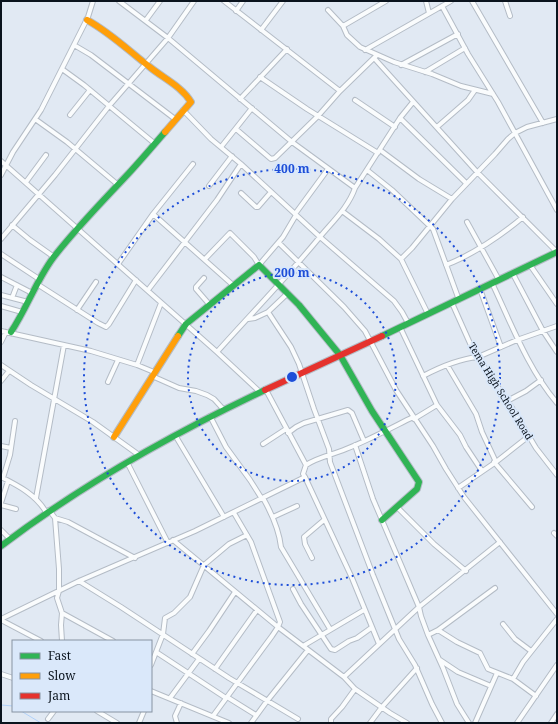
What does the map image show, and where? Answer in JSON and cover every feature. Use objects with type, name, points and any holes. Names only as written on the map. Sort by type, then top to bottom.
[{"type":"street","points":[[1,175],[35,119],[62,69],[94,1]]},
{"type":"street","points":[[119,1],[125,2],[292,142],[355,188]]},
{"type":"street","points":[[146,20],[160,1]]},
{"type":"street","points":[[1,239],[109,106],[168,38],[194,1]]},
{"type":"street","points":[[224,1],[287,48],[340,91]]},
{"type":"street","points":[[236,10],[243,1]]},
{"type":"street","points":[[261,30],[283,1]]},
{"type":"street","points":[[343,26],[386,1]]},
{"type":"street","points":[[426,1],[429,13]]},
{"type":"street","points":[[365,50],[451,1]]},
{"type":"street","points":[[472,1],[543,123]]},
{"type":"street","points":[[505,1],[510,16]]},
{"type":"street","points":[[442,6],[556,208]]},
{"type":"street","points":[[1,546],[48,511],[139,455],[210,416],[459,300],[557,252],[477,172],[413,102],[375,57],[360,47],[347,35],[343,26],[328,10]]},
{"type":"street","points":[[1,342],[6,332],[22,312],[38,282],[54,257],[78,228],[190,104],[191,100],[177,87],[118,41],[86,20]]},
{"type":"street","points":[[401,64],[458,34]]},
{"type":"street","points":[[74,45],[91,55],[175,119]]},
{"type":"street","points":[[240,99],[287,48]]},
{"type":"street","points":[[426,72],[465,48]]},
{"type":"street","points":[[375,57],[426,72],[493,95]]},
{"type":"street","points":[[236,129],[272,159],[275,158],[375,57]]},
{"type":"street","points":[[62,69],[90,90],[154,144]]},
{"type":"street","points":[[260,77],[318,116],[379,152],[452,199]]},
{"type":"street","points":[[70,115],[90,90]]},
{"type":"street","points":[[437,127],[468,100],[475,90]]},
{"type":"street","points":[[355,100],[395,128]]},
{"type":"street","points":[[217,352],[299,262],[342,211],[400,118],[413,102]]},
{"type":"street","points":[[221,147],[252,108]]},
{"type":"street","points":[[184,110],[211,139],[241,164],[320,238],[394,301],[408,323]]},
{"type":"street","points":[[400,118],[466,183]]},
{"type":"street","points":[[35,119],[54,132],[118,184]]},
{"type":"street","points":[[401,259],[412,248],[466,183],[515,133],[527,127],[557,119]]},
{"type":"street","points":[[26,182],[46,155]]},
{"type":"street","points":[[209,186],[232,156]]},
{"type":"street","points":[[1,161],[217,352],[264,391],[306,465]]},
{"type":"street","points":[[118,264],[153,214],[193,164]]},
{"type":"street","points":[[148,290],[217,200],[241,164]]},
{"type":"street","points":[[114,437],[186,324],[259,264],[279,242],[296,214],[328,169]]},
{"type":"street","points":[[367,170],[392,190],[433,229],[459,300]]},
{"type":"street","points":[[241,193],[256,207],[258,207],[271,192]]},
{"type":"street","points":[[342,211],[379,239],[401,259],[428,314]]},
{"type":"street","points":[[153,214],[206,259],[234,286]]},
{"type":"street","points":[[446,265],[481,246],[513,226],[523,217]]},
{"type":"street","points":[[467,222],[499,280]]},
{"type":"street","points":[[12,225],[54,257]]},
{"type":"street","points":[[206,259],[230,233],[299,305],[340,355],[372,411],[419,482],[417,489],[382,520]]},
{"type":"street","points":[[279,242],[344,307],[365,331],[386,372],[413,418],[430,440],[458,488],[557,614]]},
{"type":"street","points":[[1,254],[77,310],[104,326],[108,326],[136,280]]},
{"type":"street","points":[[530,265],[557,304]]},
{"type":"street","points":[[513,274],[543,331],[557,352]]},
{"type":"street","points":[[1,277],[32,293]]},
{"type":"street","points":[[204,278],[196,287],[209,304]]},
{"type":"street","points":[[77,310],[96,282]]},
{"type":"street","points":[[492,283],[517,340],[550,395],[557,403]]},
{"type":"street","points":[[12,298],[17,285]]},
{"type":"street","points":[[480,290],[501,346]]},
{"type":"street","points":[[248,319],[255,318],[268,312],[288,293]]},
{"type":"street","points":[[1,295],[28,302]]},
{"type":"street","points":[[137,365],[162,303]]},
{"type":"street","name":"Tema High School Road","points":[[452,303],[473,350],[536,448],[557,474]]},
{"type":"street","points":[[1,306],[22,312]]},
{"type":"street","points":[[268,312],[269,316],[291,347],[300,364],[330,454],[330,462],[375,580],[396,628],[399,639],[417,668],[432,704],[442,723]]},
{"type":"street","points":[[423,376],[447,365],[478,357],[501,346],[557,326]]},
{"type":"street","points":[[400,327],[437,405],[460,436],[482,471]]},
{"type":"street","points":[[6,332],[91,351],[137,365],[179,388],[196,391],[207,395],[214,399],[224,410]]},
{"type":"street","points":[[36,498],[64,345]]},
{"type":"street","points":[[108,382],[118,360]]},
{"type":"street","points":[[1,365],[31,385],[93,422],[139,455]]},
{"type":"street","points":[[447,365],[476,414],[495,462],[532,507]]},
{"type":"street","points":[[1,381],[9,371]]},
{"type":"street","points":[[507,401],[526,391],[541,380]]},
{"type":"street","points":[[378,644],[342,556],[303,474],[306,465],[364,441],[437,405]]},
{"type":"street","points":[[263,444],[296,427],[346,410],[350,410],[364,441]]},
{"type":"street","points":[[210,416],[226,447],[263,498],[273,517],[279,534],[281,547],[330,629]]},
{"type":"street","points":[[15,421],[1,504],[16,509]]},
{"type":"street","points":[[175,435],[224,517]]},
{"type":"street","points":[[458,488],[528,436]]},
{"type":"street","points":[[354,445],[373,499],[419,607],[434,650],[457,704],[469,723]]},
{"type":"street","points":[[1,446],[11,448]]},
{"type":"street","points":[[128,462],[168,543]]},
{"type":"street","points":[[1,620],[79,581],[135,558],[234,513],[305,477]]},
{"type":"street","points":[[4,479],[19,486],[36,498],[55,518],[68,522],[135,558]]},
{"type":"street","points":[[273,517],[297,506]]},
{"type":"street","points":[[397,507],[434,544],[466,571]]},
{"type":"street","points":[[213,716],[278,626],[279,619],[251,542],[234,513]]},
{"type":"street","points":[[55,518],[59,591],[57,598],[62,613],[62,640]]},
{"type":"street","points":[[312,558],[305,544],[304,537],[308,532],[324,520]]},
{"type":"street","points":[[1,530],[10,539]]},
{"type":"street","points":[[152,662],[163,634],[165,618],[174,613],[190,597],[204,565],[229,544],[247,535]]},
{"type":"street","points":[[174,540],[257,610],[344,677],[355,689],[407,723]]},
{"type":"street","points":[[344,677],[419,607],[466,571],[500,542]]},
{"type":"street","points":[[79,581],[122,607],[199,659],[298,719]]},
{"type":"street","points":[[428,635],[438,630],[495,588]]},
{"type":"street","points":[[293,589],[321,635],[333,650],[357,638],[371,628]]},
{"type":"street","points":[[192,654],[236,592]]},
{"type":"street","points":[[216,669],[257,610]]},
{"type":"street","points":[[303,646],[364,610]]},
{"type":"street","points":[[62,613],[111,640]]},
{"type":"street","points":[[513,679],[531,651],[557,619]]},
{"type":"street","points":[[1,620],[39,640]]},
{"type":"street","points":[[503,624],[515,639],[531,651]]},
{"type":"street","points":[[438,630],[457,642],[480,653],[488,669],[513,679],[536,696]]},
{"type":"street","points":[[251,723],[308,650]]},
{"type":"street","points":[[156,652],[256,715]]},
{"type":"street","points":[[170,698],[199,659]]},
{"type":"street","points":[[439,660],[458,672],[491,686]]},
{"type":"street","points":[[519,722],[557,665]]},
{"type":"street","points":[[370,723],[382,707],[417,668]]},
{"type":"street","points":[[475,723],[497,673]]},
{"type":"street","points":[[1,674],[12,678]]},
{"type":"street","points":[[331,723],[331,719],[355,689]]},
{"type":"street","points":[[152,693],[170,698],[229,723]]},
{"type":"street","points":[[177,723],[175,716],[181,703]]},
{"type":"street","points":[[48,719],[53,712]]},
{"type":"street","points":[[99,712],[117,723]]},
{"type":"street","points":[[139,723],[144,712]]},
{"type":"street","points":[[551,723],[557,714]]},
{"type":"waterway","points":[[1,705],[12,706]]},
{"type":"waterway","points":[[23,712],[41,723]]},
{"type":"traffic: fast","points":[[11,332],[53,258],[80,225],[134,168],[165,132]]},
{"type":"traffic: fast","points":[[382,336],[557,252]]},
{"type":"traffic: fast","points":[[178,336],[186,324],[259,265],[299,305],[340,355],[372,411],[419,482],[417,489],[382,520]]},
{"type":"traffic: fast","points":[[1,546],[32,523],[129,461],[196,424],[265,390]]},
{"type":"traffic: slow","points":[[87,20],[96,25],[178,88],[191,102],[165,132]]},
{"type":"traffic: slow","points":[[114,437],[178,336]]},
{"type":"traffic: jam","points":[[265,390],[382,336]]}]
